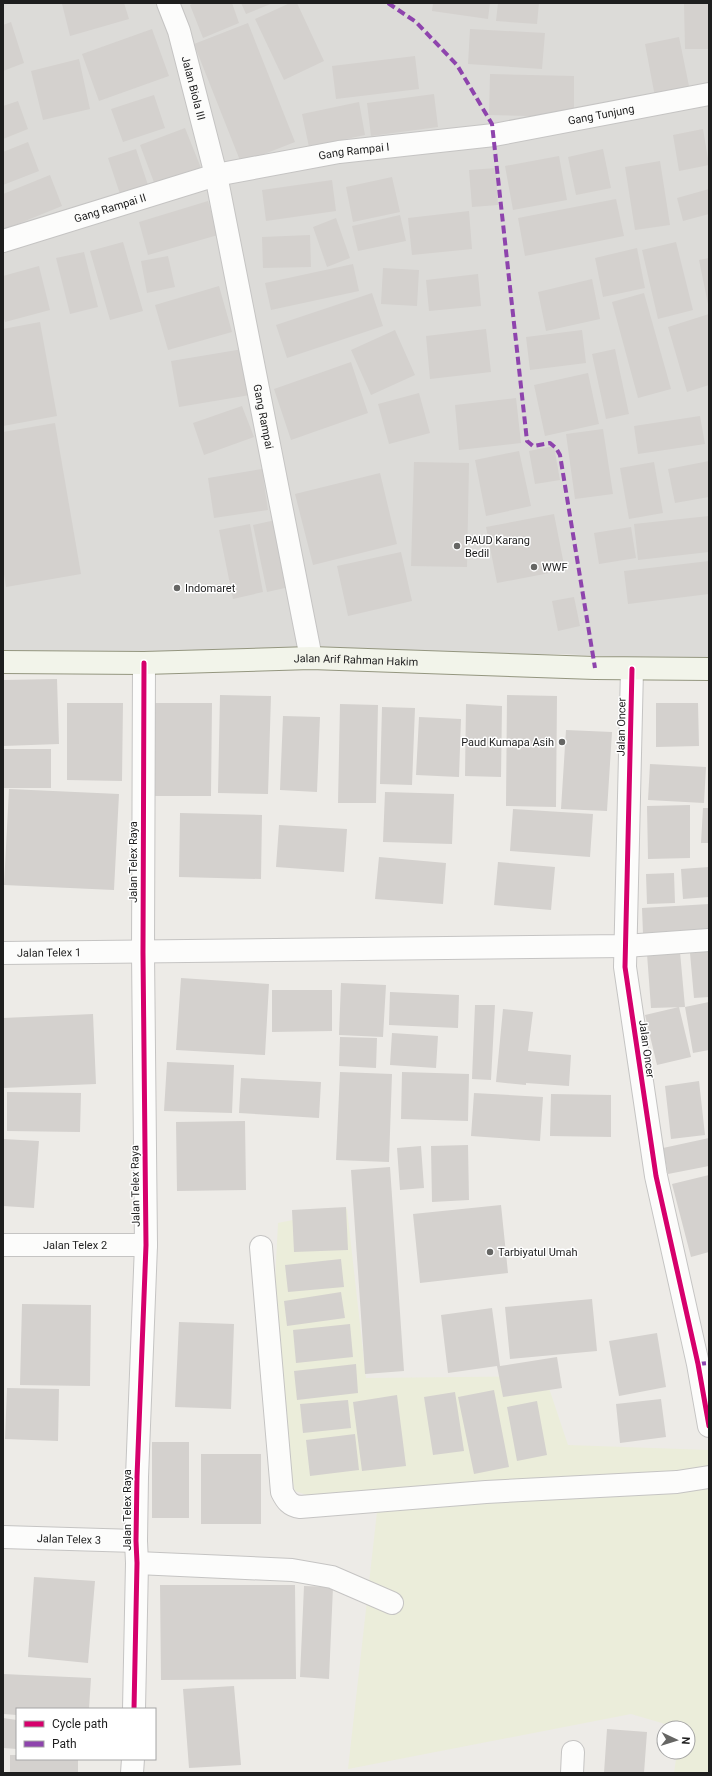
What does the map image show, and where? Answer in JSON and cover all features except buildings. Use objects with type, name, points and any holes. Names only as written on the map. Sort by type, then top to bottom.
[{"type":"street","name":"Jalan Biola III","points":[[168,3],[179,31],[216,175]]},
{"type":"street","name":"Gang Tunjung","points":[[494,135],[709,94]]},
{"type":"street","name":"Gang Rampai I","points":[[216,175],[338,152],[494,135]]},
{"type":"street","name":"Gang Rampai II","points":[[3,241],[216,175]]},
{"type":"street","name":"Gang Rampai","points":[[216,175],[311,658]]},
{"type":"street","name":"Jalan Arif Rahman Hakim","points":[[3,662],[144,663],[311,658],[632,669],[709,669]]},
{"type":"street","name":"Jalan Telex Raya","points":[[134,1708],[137,1563],[136,1541],[146,1245],[143,952],[144,663]]},
{"type":"street","name":"Jalan Oncer","points":[[632,669],[625,967],[656,1176],[698,1364],[709,1426]]},
{"type":"street","name":"Jalan Telex 1","points":[[3,954],[625,946],[709,940]]},
{"type":"street","name":"Jalan Telex 2","points":[[3,1245],[146,1245]]},
{"type":"street","points":[[262,1247],[282,1492],[286,1500],[295,1506],[486,1492],[677,1482],[709,1477]]},
{"type":"street","name":"Jalan Telex 3","points":[[3,1537],[136,1541]]},
{"type":"street","points":[[137,1563],[292,1570],[332,1577],[392,1603]]},
{"type":"street","points":[[132,1773],[133,1760]]},
{"type":"shaded area","points":[[3,3],[709,3],[709,662],[562,654],[3,655]]},
{"type":"green space","points":[[347,1209],[366,1378],[545,1376],[568,1445],[709,1450],[709,1773],[674,1773],[676,1760],[696,1760],[696,1720],[656,1720],[656,1721],[631,1714],[348,1769],[377,1512],[341,1507],[295,1491],[270,1379],[278,1223]]},
{"type":"marked path","points":[[388,3],[416,22],[457,65],[492,124],[527,441],[533,446],[550,443],[556,448],[560,455],[595,668]]},
{"type":"marked path","points":[[698,1364],[709,1363]]},
{"type":"cycle path","points":[[134,1708],[137,1477],[146,1245],[143,953],[144,663]]},
{"type":"cycle path","points":[[632,669],[625,967],[656,1176],[698,1364],[709,1426]]},
{"type":"place","name":"PAUD Karang Bedil","points":[[457,546]]},
{"type":"place","name":"WWF","points":[[534,567]]},
{"type":"place","name":"Indomaret","points":[[177,588]]},
{"type":"place","name":"Paud Kumapa Asih","points":[[562,742]]},
{"type":"place","name":"Tarbiyatul Umah","points":[[490,1252]]}]
